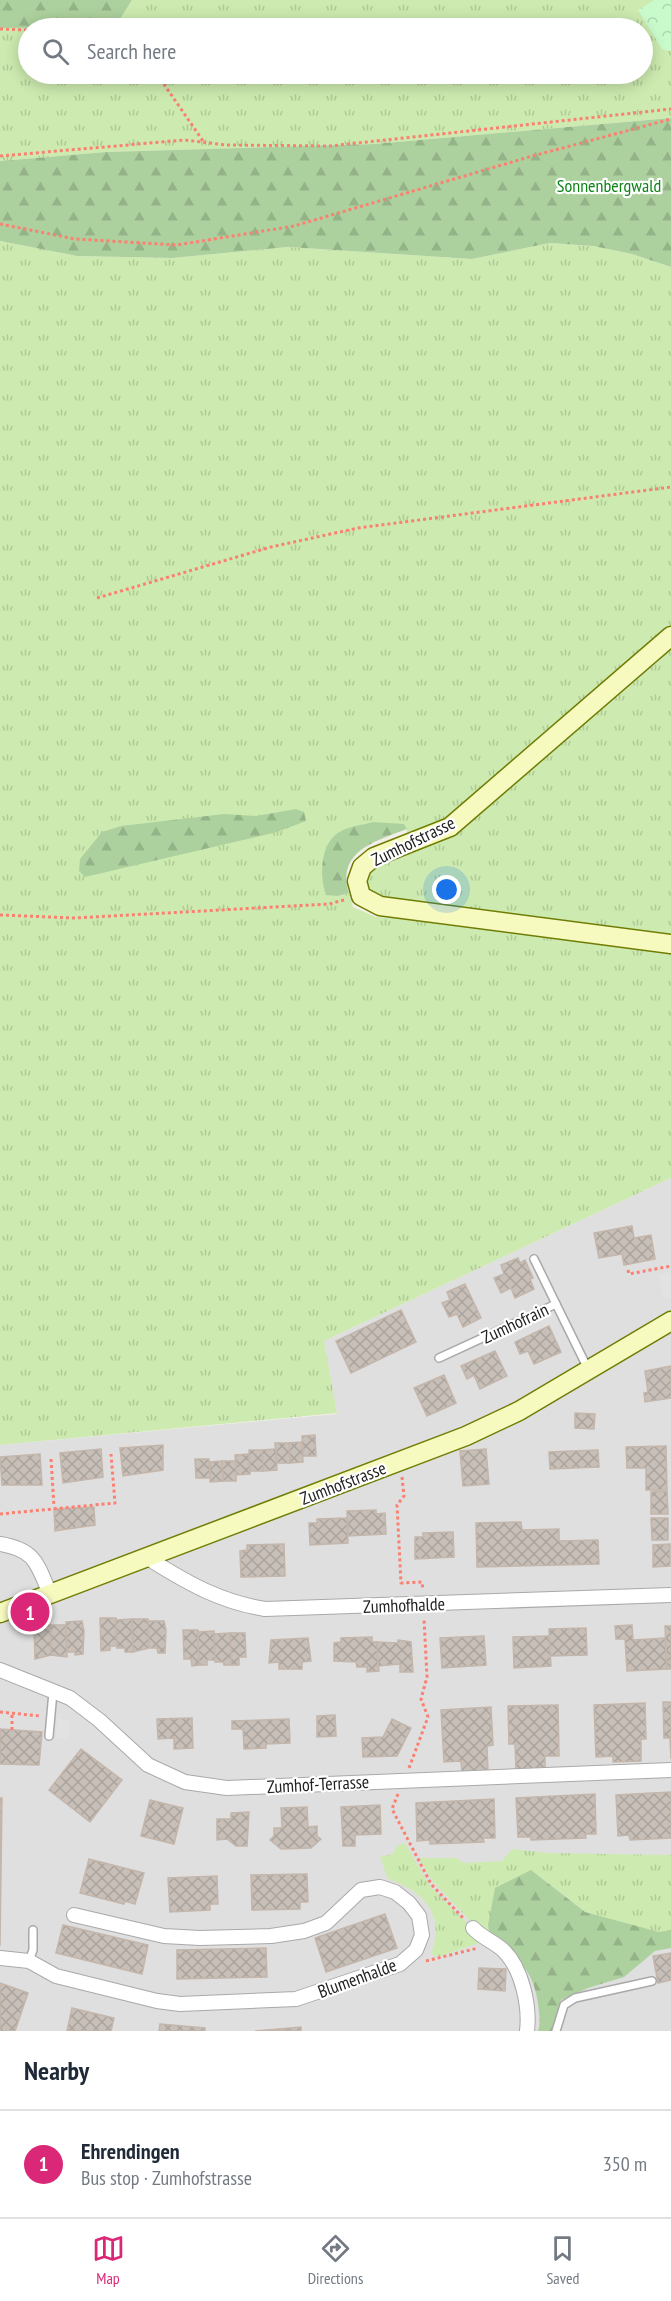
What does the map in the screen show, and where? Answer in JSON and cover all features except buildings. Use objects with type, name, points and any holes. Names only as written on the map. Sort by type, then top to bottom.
[{"type":"street","name":"Zumhofstrasse","points":[[361,896],[357,881],[362,867],[374,858],[450,827],[671,636]]},
{"type":"street","points":[[361,896],[380,906],[671,944]]},
{"type":"street","name":"Zumhofstrasse","points":[[0,1613],[466,1436],[519,1411],[671,1321]]},
{"type":"street","points":[[0,1544],[20,1547],[32,1556],[50,1594]]},
{"type":"street","name":"Zumhofhalde","points":[[151,1556],[154,1562],[204,1592],[244,1606],[266,1609],[671,1595]]},
{"type":"street","name":"Zumhof-Terrasse","points":[[0,1670],[70,1698],[99,1719],[148,1765],[181,1780],[202,1786],[227,1788],[671,1770]]},
{"type":"street","name":"Blumenhalde","points":[[0,1958],[29,1961],[56,1976],[157,2001],[180,2004],[296,1999],[318,1989],[400,1964],[416,1950],[423,1935],[419,1916],[409,1903],[395,1892],[380,1887],[362,1890],[326,1923],[304,1931],[270,1935],[174,1937],[74,1915]]},
{"type":"street","points":[[473,1928],[488,1941],[502,1948],[513,1962],[525,2001],[527,2031]]},
{"type":"lane","points":[[534,1259],[556,1304]]},
{"type":"lane","name":"Zumhofrain","points":[[439,1358],[556,1304],[589,1370]]},
{"type":"lane","points":[[50,1736],[53,1692]]},
{"type":"lane","points":[[29,1961],[33,1950],[33,1930]]},
{"type":"lane","points":[[556,2031],[564,2005],[575,1998],[652,1981]]},
{"type":"path","points":[[0,29],[18,30]]},
{"type":"path","points":[[164,84],[203,141]]},
{"type":"path","points":[[0,156],[185,140],[226,145],[330,146],[671,109]]},
{"type":"path","points":[[0,224],[75,239],[177,245],[294,226],[528,157],[671,119]]},
{"type":"path","points":[[97,598],[271,547],[358,528],[671,487]]},
{"type":"path","points":[[0,915],[75,918],[329,904],[361,896]]},
{"type":"path","points":[[628,1270],[629,1274],[671,1266]]},
{"type":"path","points":[[0,1514],[54,1507],[115,1503],[111,1454]]},
{"type":"path","points":[[51,1459],[54,1507]]},
{"type":"path","points":[[400,1471],[404,1496],[397,1504],[401,1582],[422,1582],[423,1595]]},
{"type":"path","points":[[406,1774],[428,1717],[421,1699],[427,1677],[424,1614]]},
{"type":"path","points":[[0,1712],[51,1717]]},
{"type":"path","points":[[12,1713],[12,1730]]},
{"type":"path","points":[[400,1789],[392,1809],[397,1822],[431,1884],[473,1928]]},
{"type":"path","points":[[400,1964],[432,1960],[470,1951],[481,1947],[488,1941]]},
{"type":"shaded area","points":[[671,1178],[671,2031],[0,2031],[0,1445],[337,1414],[324,1341]]},
{"type":"shaded area","points":[[671,1272],[671,1297],[663,1298],[659,1275]]},
{"type":"shaded area","points":[[57,1719],[70,1720],[68,1739],[56,1738]]},
{"type":"green space","points":[[0,0],[132,0],[121,18],[18,18],[18,28],[0,28]]},
{"type":"green space","points":[[132,0],[671,0],[671,118],[374,144],[106,152],[0,161],[0,28],[18,28],[18,84],[653,84],[653,18],[121,18]]},
{"type":"green space","points":[[654,0],[671,0],[671,50],[662,49],[653,34],[653,18],[643,18],[638,10]]},
{"type":"green space","name":"Sonnenbergwald","points":[[671,118],[671,267],[632,254],[593,246],[550,243],[472,259],[288,247],[172,258],[77,256],[0,241],[0,161],[106,152],[374,144]]},
{"type":"green space","points":[[0,241],[77,256],[172,258],[288,247],[472,259],[550,243],[593,246],[632,254],[671,267],[671,632],[446,822],[410,839],[404,824],[340,831],[338,896],[349,893],[353,907],[376,917],[454,921],[671,949],[671,1178],[324,1341],[337,1413],[0,1445]]},
{"type":"green space","points":[[671,648],[671,940],[367,896],[364,878],[373,866],[450,834],[637,676],[658,662]]},
{"type":"green space","points":[[296,809],[304,812],[306,821],[277,832],[85,877],[79,871],[80,859],[102,832],[121,826],[224,814],[256,816]]},
{"type":"green space","points":[[373,822],[404,824],[407,829],[372,843],[353,857],[346,879],[349,893],[338,896],[326,895],[322,869],[329,843],[334,836],[345,829]]},
{"type":"green space","points":[[405,1843],[430,1886],[481,1937],[479,1943],[438,1957],[431,1954],[436,1927],[429,1906],[412,1891],[388,1879],[380,1857],[393,1854],[398,1845]]},
{"type":"green space","points":[[512,1849],[549,1853],[671,1855],[671,1930],[659,1933],[585,1912],[531,1870],[488,1925],[489,1931],[480,1931],[433,1882],[418,1858],[456,1858],[464,1863],[502,1861]]},
{"type":"green space","points":[[531,1870],[585,1912],[659,1932],[671,1930],[671,1948],[655,1951],[624,1977],[588,1988],[561,2000],[552,2031],[538,2031],[540,2021],[538,2003],[532,1981],[522,1964],[490,1937],[488,1925],[495,1888]]},
{"type":"place","name":"Ehrendingen","points":[[30,1612]]}]
